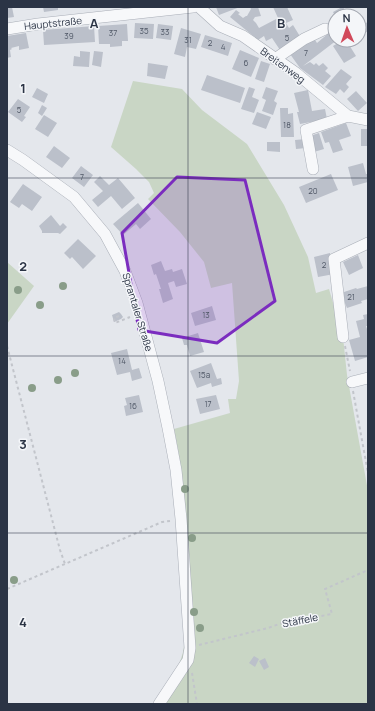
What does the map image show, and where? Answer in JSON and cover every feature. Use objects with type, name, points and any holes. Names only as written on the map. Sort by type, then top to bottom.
[{"type":"street","name":"Hauptstraße","points":[[7,29],[38,24],[194,7]]},
{"type":"street","name":"Breitenweg","points":[[199,7],[220,26],[243,36],[296,73],[348,116],[368,120]]},
{"type":"street","points":[[275,59],[304,39],[325,29]]},
{"type":"street","points":[[313,169],[306,130],[348,116]]},
{"type":"street","name":"Sprantaler Straße","points":[[7,150],[74,197],[105,234],[126,271],[137,303],[158,381],[176,470],[190,648],[188,660]]},
{"type":"street","points":[[343,337],[334,259],[368,243]]},
{"type":"street","points":[[352,382],[368,378]]},
{"type":"street","points":[[159,704],[188,660]]},
{"type":"path","points":[[119,316],[114,318],[115,323],[124,320]]},
{"type":"path","points":[[343,337],[368,473]]},
{"type":"path","points":[[7,346],[64,564]]},
{"type":"path","points":[[7,589],[162,522],[181,519]]},
{"type":"path","name":"Stäffele","points":[[190,648],[282,623],[332,614],[325,589],[368,570]]},
{"type":"path","points":[[188,660],[197,704]]},
{"type":"highlighted area","points":[[177,177],[245,180],[275,301],[217,343],[139,330],[122,233]]},
{"type":"green space","points":[[133,81],[182,89],[202,110],[247,144],[284,205],[308,257],[316,293],[329,289],[343,337],[347,375],[368,491],[368,704],[155,704],[177,668],[184,645],[185,519],[179,455],[174,429],[230,413],[228,399],[236,399],[239,381],[232,283],[211,288],[204,262],[180,232],[148,199],[154,193],[149,182],[111,147]]},
{"type":"green space","points":[[7,262],[34,286],[7,324]]},
{"type":"building","points":[[7,7],[12,7],[14,17],[7,18]]},
{"type":"building","points":[[43,7],[58,7],[58,10],[44,12]]},
{"type":"building","points":[[216,7],[240,7],[219,15]]},
{"type":"building","points":[[250,7],[258,7],[261,16],[255,17],[253,20],[259,28],[278,18],[273,7],[287,7],[293,20],[286,23],[289,28],[293,25],[301,38],[280,50],[272,38],[266,41],[264,36],[258,40],[230,17],[236,10],[243,18],[247,16],[251,9]]},
{"type":"building","points":[[135,23],[154,24],[153,39],[134,38]]},
{"type":"building","points":[[127,24],[128,41],[122,41],[122,46],[110,47],[110,44],[99,44],[98,26]]},
{"type":"building","points":[[158,24],[173,26],[171,40],[156,38]]},
{"type":"building","points":[[94,26],[95,42],[44,45],[43,30]]},
{"type":"building","points":[[181,28],[201,34],[196,49],[187,47],[185,57],[174,54]]},
{"type":"building","points":[[26,33],[29,48],[19,50],[19,46],[11,48],[11,57],[7,58],[7,36]]},
{"type":"building","points":[[205,35],[232,43],[228,56],[201,47]]},
{"type":"building","points":[[327,35],[327,48],[303,66],[310,62],[314,65],[316,63],[319,66],[323,63],[328,68],[325,71],[331,76],[323,85],[300,68],[290,54],[313,37],[317,43]]},
{"type":"building","points":[[334,48],[351,48],[356,56],[344,63]]},
{"type":"building","points":[[240,50],[259,58],[251,77],[232,69]]},
{"type":"building","points":[[80,51],[90,52],[89,67],[73,66],[74,56],[80,57]]},
{"type":"building","points":[[94,51],[103,52],[101,67],[92,65]]},
{"type":"building","points":[[261,61],[270,64],[264,82],[255,79]]},
{"type":"building","points":[[148,63],[168,66],[165,79],[147,76]]},
{"type":"building","points":[[341,69],[352,77],[346,84],[349,87],[344,93],[340,89],[336,94],[325,87]]},
{"type":"building","points":[[207,75],[245,88],[240,103],[201,90]]},
{"type":"building","points":[[249,87],[255,89],[252,97],[259,100],[254,113],[241,109]]},
{"type":"building","points":[[266,87],[278,91],[274,101],[277,103],[273,115],[262,111],[266,100],[262,98]]},
{"type":"building","points":[[37,88],[48,94],[44,103],[32,97]]},
{"type":"building","points":[[308,90],[312,111],[325,109],[327,119],[300,124],[297,112],[299,112],[294,93]]},
{"type":"building","points":[[356,91],[367,103],[358,111],[347,99]]},
{"type":"building","points":[[18,99],[30,107],[22,122],[8,112]]},
{"type":"building","points":[[42,105],[47,108],[42,116],[38,113]]},
{"type":"building","points":[[280,108],[288,108],[288,114],[293,113],[294,137],[281,137]]},
{"type":"building","points":[[257,112],[271,117],[266,129],[252,124]]},
{"type":"building","points":[[44,115],[57,123],[48,137],[35,129]]},
{"type":"building","points":[[346,123],[351,136],[339,140],[343,150],[333,153],[329,142],[325,143],[321,132]]},
{"type":"building","points":[[361,129],[368,129],[368,146],[361,146]]},
{"type":"building","points":[[319,133],[324,149],[314,152],[310,136]]},
{"type":"building","points":[[306,139],[306,148],[296,149],[295,140]]},
{"type":"building","points":[[267,142],[280,142],[280,152],[267,151]]},
{"type":"building","points":[[54,146],[70,158],[62,168],[46,157]]},
{"type":"building","points":[[363,163],[366,174],[368,174],[368,182],[353,186],[348,167]]},
{"type":"building","points":[[81,166],[93,175],[84,187],[72,178]]},
{"type":"building","points":[[331,174],[338,190],[306,203],[299,187]]},
{"type":"building","points":[[100,176],[109,185],[118,178],[135,198],[122,209],[111,196],[98,207],[92,200],[103,191],[94,182]]},
{"type":"building","points":[[23,184],[42,197],[32,211],[22,204],[19,208],[10,202]]},
{"type":"building","points":[[138,203],[151,219],[140,229],[136,224],[123,235],[113,224]]},
{"type":"building","points":[[51,215],[60,226],[63,223],[67,227],[60,234],[42,233],[39,226]]},
{"type":"building","points":[[78,239],[96,256],[83,269],[72,257],[70,259],[64,253]]},
{"type":"building","points":[[330,253],[334,274],[318,277],[314,257]]},
{"type":"building","points":[[358,255],[363,268],[349,275],[343,262]]},
{"type":"building","points":[[161,261],[165,271],[172,269],[173,272],[182,269],[187,284],[176,287],[174,281],[168,283],[173,299],[163,303],[159,289],[161,289],[151,265]]},
{"type":"building","points":[[368,286],[368,299],[361,301],[362,303],[347,308],[341,293]]},
{"type":"building","points":[[212,306],[216,320],[195,326],[191,313]]},
{"type":"building","points":[[119,312],[123,317],[114,322],[112,315]]},
{"type":"building","points":[[368,314],[368,326],[366,326],[368,332],[368,357],[355,361],[349,340],[360,337],[356,321],[364,319],[363,315]]},
{"type":"building","points":[[198,333],[204,352],[190,356],[187,345],[184,345],[182,338]]},
{"type":"building","points":[[127,349],[132,370],[139,368],[142,378],[132,381],[130,372],[117,375],[111,353]]},
{"type":"building","points":[[211,363],[217,379],[221,378],[222,384],[212,387],[211,383],[197,388],[190,371]]},
{"type":"building","points":[[139,395],[143,412],[126,416],[124,406],[127,405],[125,398]]},
{"type":"building","points":[[216,395],[220,409],[200,414],[196,399]]},
{"type":"building","points":[[254,656],[259,659],[255,667],[249,663]]},
{"type":"building","points":[[265,658],[269,667],[264,670],[259,661]]}]
